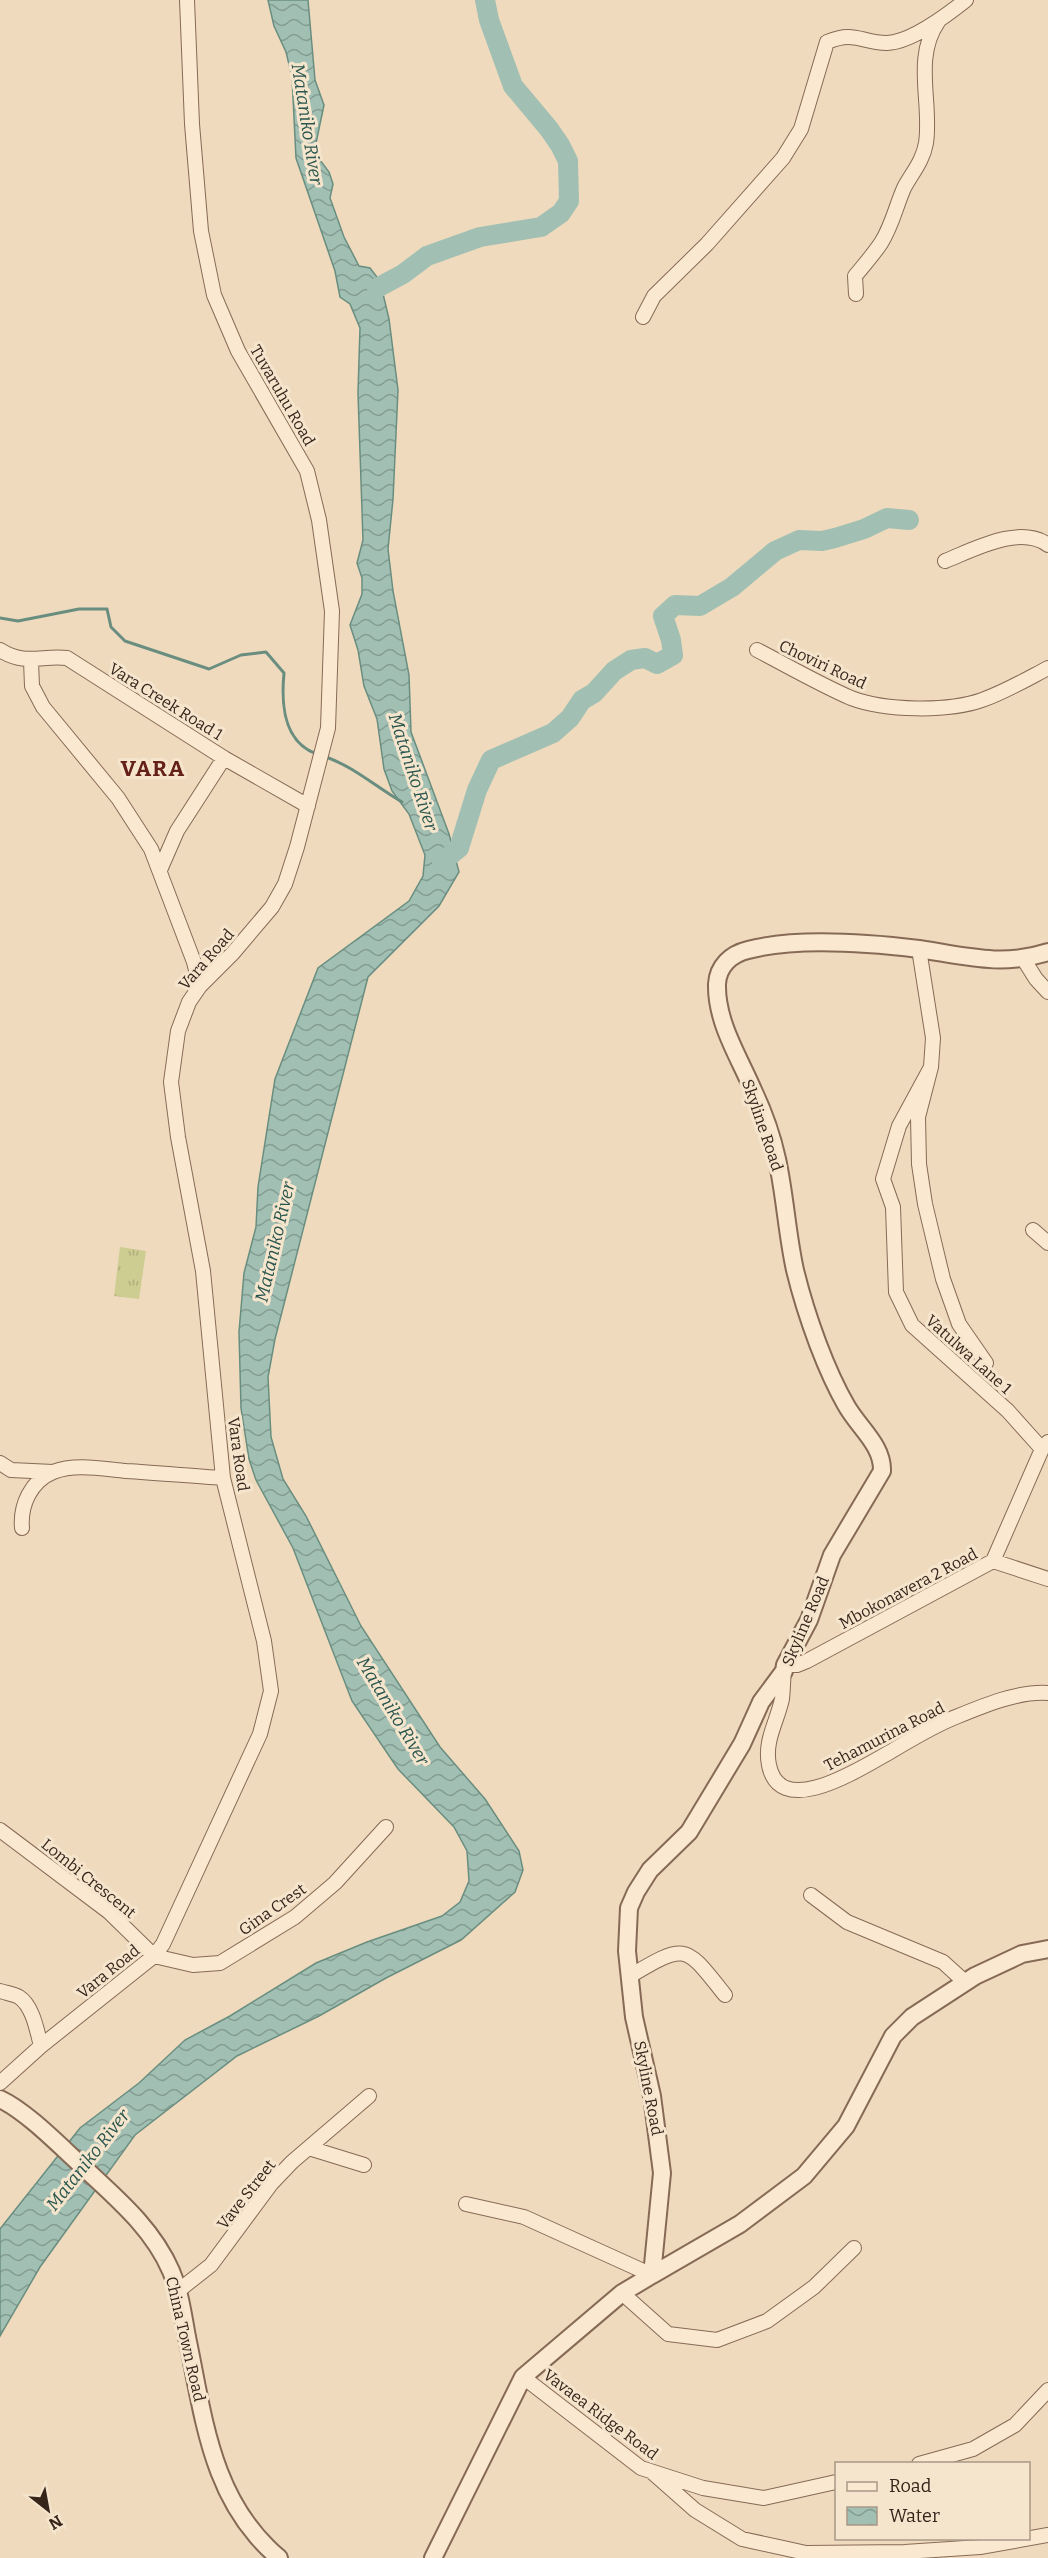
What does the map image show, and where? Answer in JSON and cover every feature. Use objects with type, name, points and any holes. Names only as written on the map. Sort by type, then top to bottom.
[{"type":"street","name":"Tuvaruhu Road","points":[[187,0],[192,124],[201,231],[214,295],[238,351],[307,471],[320,520],[332,611],[328,728],[308,806]]},
{"type":"street","points":[[643,317],[654,296],[707,244],[783,158],[801,129],[827,42],[843,35],[889,43],[938,22],[966,0]]},
{"type":"street","points":[[856,294],[855,276],[881,242],[904,188],[922,159],[928,126],[924,71],[926,50],[928,36],[938,22]]},
{"type":"street","points":[[945,561],[993,543],[1015,538],[1040,539],[1048,545]]},
{"type":"street","name":"Vara Creek Road 1","points":[[0,650],[8,655],[31,661],[56,657],[68,658],[224,758],[308,806]]},
{"type":"street","name":"Choviri Road","points":[[757,650],[852,698],[873,704],[898,707],[955,706],[982,700],[1048,668]]},
{"type":"street","points":[[31,661],[32,686],[43,707],[118,798],[151,849],[200,986]]},
{"type":"street","points":[[160,870],[177,831],[224,758]]},
{"type":"street","name":"Vara Road","points":[[0,2084],[41,2046],[154,1956],[163,1944],[260,1734],[271,1691],[264,1641],[223,1478],[203,1271],[178,1137],[171,1082],[178,1031],[189,1002],[200,986],[233,953],[272,907],[285,884],[308,806]]},
{"type":"street","name":"Skyline Road","points":[[652,2275],[661,2183],[660,2148],[652,2096],[634,2017],[627,1923],[629,1908],[650,1870],[688,1832],[738,1751],[761,1702],[784,1668],[809,1620],[832,1555],[882,1471],[882,1461],[874,1443],[857,1424],[837,1389],[807,1313],[795,1270],[777,1157],[754,1092],[727,1034],[718,993],[719,976],[725,963],[739,953],[776,945],[857,942],[984,960],[1024,960],[1048,952]]},
{"type":"street","points":[[919,949],[933,1038],[931,1067],[918,1117],[919,1164],[925,1204],[943,1279],[959,1324],[986,1363]]},
{"type":"street","points":[[1024,960],[1048,992]]},
{"type":"street","name":"Vatulwa Lane 1","points":[[931,1067],[899,1126],[883,1179],[893,1207],[896,1292],[912,1325],[1045,1445]]},
{"type":"street","points":[[1033,1230],[1048,1243]]},
{"type":"street","points":[[993,1561],[1045,1445]]},
{"type":"street","points":[[0,1463],[11,1470],[53,1472],[78,1467],[223,1478]]},
{"type":"street","points":[[22,1527],[21,1512],[28,1495],[36,1484],[53,1472]]},
{"type":"street","name":"Mbokonavera 2 Road","points":[[784,1668],[807,1661],[993,1561],[1048,1579]]},
{"type":"street","name":"Tehamurina Road","points":[[784,1668],[782,1699],[768,1746],[772,1774],[782,1786],[792,1790],[819,1787],[840,1780],[929,1730],[980,1708],[1023,1696],[1048,1693]]},
{"type":"street","name":"Gina Crest","points":[[154,1956],[193,1965],[220,1963],[295,1917],[335,1882],[386,1827]]},
{"type":"street","name":"Lombi Crescent","points":[[0,1830],[109,1912],[154,1956]]},
{"type":"street","points":[[811,1895],[847,1922],[943,1962],[965,1982]]},
{"type":"street","points":[[433,2558],[523,2377],[622,2293],[740,2224],[804,2176],[846,2126],[893,2036],[912,2017],[965,1982],[1022,1954],[1048,1948]]},
{"type":"street","points":[[630,1976],[663,1956],[683,1953],[696,1959],[725,1995]]},
{"type":"street","points":[[0,1991],[19,1997],[25,2003],[35,2023],[41,2046]]},
{"type":"street","name":"Vave Street","points":[[178,2291],[210,2265],[272,2184],[309,2148],[369,2096]]},
{"type":"street","name":"China Town Road","points":[[0,2099],[7,2102],[52,2139],[126,2207],[152,2237],[172,2272],[178,2291],[213,2460],[231,2499],[243,2517],[256,2536],[279,2558]]},
{"type":"street","points":[[309,2148],[364,2165]]},
{"type":"street","points":[[466,2204],[524,2217],[652,2275]]},
{"type":"street","points":[[622,2293],[668,2334],[717,2340],[767,2321],[814,2287],[854,2247]]},
{"type":"street","name":"Vavaea Ridge Road","points":[[523,2377],[641,2468],[652,2473],[703,2488],[764,2498],[835,2482]]},
{"type":"street","points":[[923,2462],[973,2449],[999,2435],[1015,2425],[1048,2390]]},
{"type":"street","points":[[652,2473],[695,2510],[742,2539],[806,2553],[905,2552],[980,2547],[1020,2540]]},
{"type":"street","points":[[1030,2538],[1048,2535]]},
{"type":"green space","points":[[120,1247],[146,1251],[139,1299],[114,1296]]},
{"type":"water","name":"Mataniko River","points":[[268,0],[308,0],[315,80],[324,105],[316,143],[317,156],[329,172],[333,184],[330,198],[344,237],[359,266],[370,268],[380,281],[389,319],[398,390],[393,499],[388,549],[393,591],[409,675],[411,732],[449,834],[459,872],[439,906],[368,977],[275,1339],[268,1377],[271,1437],[283,1479],[306,1516],[361,1626],[440,1747],[485,1799],[519,1851],[523,1870],[515,1892],[461,1940],[386,1978],[319,2016],[237,2056],[135,2135],[40,2267],[0,2336],[0,2229],[80,2128],[139,2083],[185,2040],[230,2016],[316,1963],[367,1942],[442,1916],[460,1902],[469,1881],[467,1851],[454,1827],[398,1769],[352,1701],[293,1548],[256,1480],[249,1459],[241,1408],[239,1332],[244,1273],[256,1227],[258,1187],[275,1079],[318,968],[409,901],[423,876],[425,855],[409,814],[392,791],[384,769],[377,719],[364,686],[358,650],[350,625],[362,594],[362,578],[357,563],[363,540],[358,393],[360,328],[350,304],[340,297],[335,271],[296,158],[292,77],[286,52],[274,26]]},
{"type":"waterway","points":[[377,288],[403,274],[427,256],[480,237],[541,227],[561,213],[569,201],[568,161],[549,129],[513,86],[489,20],[485,0]]},
{"type":"waterway","points":[[442,862],[459,848],[477,790],[491,760],[553,733],[570,718],[582,700],[594,693],[614,671],[631,660],[645,658],[657,664],[673,655],[663,616],[675,605],[700,606],[732,587],[775,551],[799,540],[822,541],[835,538],[864,529],[887,518],[909,520]]},
{"type":"waterway","points":[[0,618],[18,621],[79,609],[107,609],[111,627],[125,641],[209,669],[241,655],[266,652],[284,673],[284,709],[291,731],[297,741],[317,754]]},
{"type":"waterway","points":[[326,757],[355,772],[402,802]]},
{"type":"district","name":"VARA","points":[[153,768]]}]
